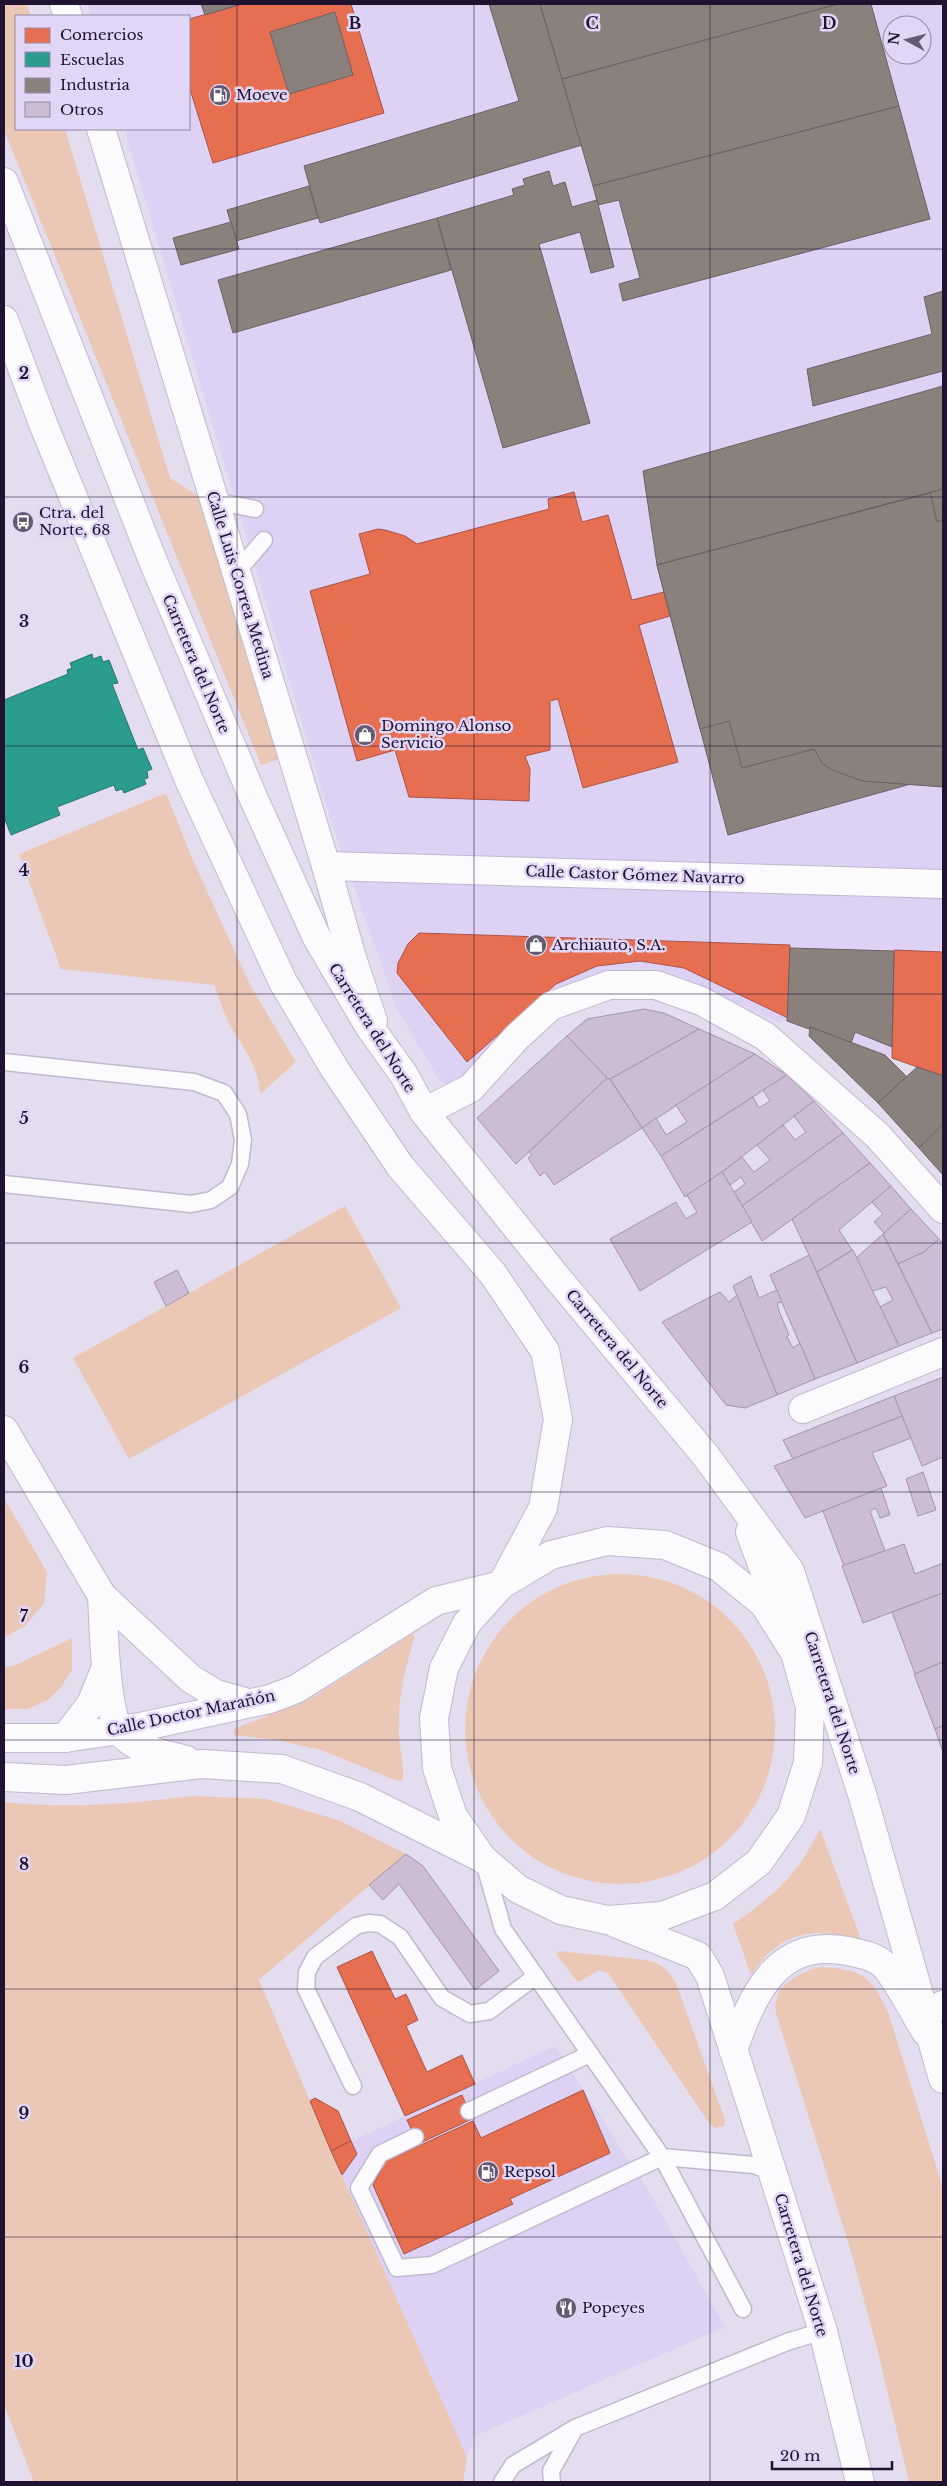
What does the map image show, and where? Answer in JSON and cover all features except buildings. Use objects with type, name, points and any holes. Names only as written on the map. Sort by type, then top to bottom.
[{"type":"street","name":"Calle Luis Correa Medina","points":[[101,130],[326,866],[352,958],[380,1041]]},
{"type":"street","name":"Carretera del Norte","points":[[4,182],[153,562],[253,798],[317,938],[380,1041],[404,1075],[424,1112],[554,1274],[706,1456],[790,1571],[863,1798],[934,2009],[934,2046],[943,2079]]},
{"type":"street","points":[[4,320],[44,426],[189,780],[283,982],[334,1068],[400,1166],[493,1274],[545,1351],[558,1419],[543,1508],[501,1585],[467,1623],[444,1668],[434,1718],[437,1768],[454,1816],[482,1858]]},
{"type":"street","points":[[4,347],[44,426]]},
{"type":"street","name":"Calle Castor Gómez Navarro","points":[[326,866],[943,884]]},
{"type":"street","points":[[424,1112],[471,1088],[516,1038],[551,1006],[609,985],[656,986],[701,1001],[765,1036],[877,1134],[943,1209]]},
{"type":"street","points":[[803,1409],[943,1352]]},
{"type":"street","points":[[4,1430],[102,1596],[157,1645],[190,1679],[216,1694],[250,1704]]},
{"type":"street","points":[[102,1596],[106,1667],[113,1718],[124,1736],[144,1750],[202,1764],[282,1769],[360,1797],[482,1858],[518,1889],[561,1910],[607,1920],[662,1916],[715,1896],[759,1862],[790,1816],[808,1763],[810,1707],[795,1653],[738,1500]]},
{"type":"street","points":[[501,1585],[551,1555],[607,1541],[665,1545],[719,1567],[764,1604],[795,1653]]},
{"type":"street","name":"Calle Doctor Marañón","points":[[4,1738],[64,1738],[120,1730],[250,1704],[296,1689],[436,1601],[501,1585]]},
{"type":"street","name":"Carretera del Norte","points":[[795,1653],[863,1798]]},
{"type":"street","points":[[64,1738],[91,1704],[106,1667]]},
{"type":"street","points":[[4,1777],[66,1780],[202,1764]]},
{"type":"street","name":"Carretera del Norte","points":[[607,1920],[698,1956],[710,1976],[823,2331],[860,2482]]},
{"type":"street","name":"Carretera del Norte","points":[[733,2050],[749,2007],[763,1983],[781,1964],[817,1950],[842,1950],[868,1955],[885,1966],[934,2046]]},
{"type":"lane","points":[[214,501],[255,510]]},
{"type":"lane","points":[[236,574],[264,540]]},
{"type":"lane","points":[[4,1062],[194,1082],[224,1094],[238,1114],[244,1140],[240,1164],[230,1187],[211,1200],[192,1204],[4,1184]]},
{"type":"lane","points":[[482,1858],[503,1929],[662,2157],[743,2309]]},
{"type":"lane","points":[[353,2086],[306,1989],[307,1972],[315,1957],[356,1926],[368,1923],[380,1924],[400,1937],[442,1998],[470,2014],[489,2011],[536,1976]]},
{"type":"lane","points":[[469,2111],[590,2054]]},
{"type":"lane","points":[[415,2137],[380,2154],[359,2188],[397,2268],[432,2265],[662,2157],[754,2165],[772,2172]]},
{"type":"lane","points":[[502,2482],[513,2465],[574,2428],[787,2342],[823,2331]]},
{"type":"lane","points":[[552,2482],[551,2471],[574,2428]]},
{"type":"shaded area","points":[[4,4],[27,4],[31,15],[15,15],[15,130],[65,130],[170,478],[202,498],[280,759],[261,765],[4,130]]},
{"type":"shaded area","points":[[87,4],[943,4],[943,1076],[810,1027],[809,1029],[787,1021],[777,1022],[683,977],[641,969],[599,974],[458,1084],[447,1085],[440,1081],[397,1009],[334,830],[124,130],[190,130],[190,15],[91,15]]},
{"type":"shaded area","points":[[166,793],[192,858],[250,985],[296,1062],[260,1094],[254,1068],[229,1024],[214,985],[61,969],[19,854]]},
{"type":"shaded area","points":[[345,1206],[401,1308],[129,1459],[73,1358]]},
{"type":"shaded area","points":[[4,1498],[47,1572],[44,1603],[26,1625],[4,1638]]},
{"type":"shaded area","points":[[620,1574],[650,1577],[679,1586],[706,1600],[730,1619],[749,1643],[763,1670],[772,1699],[775,1729],[772,1759],[763,1788],[749,1815],[730,1839],[706,1858],[679,1872],[650,1881],[620,1884],[590,1881],[561,1872],[534,1858],[510,1839],[491,1815],[477,1788],[468,1759],[465,1729],[468,1699],[477,1670],[491,1643],[510,1619],[534,1600],[561,1586],[590,1577]]},
{"type":"shaded area","points":[[412,1634],[415,1636],[405,1672],[399,1710],[402,1781],[392,1779],[321,1750],[277,1740],[234,1735],[234,1729],[310,1699]]},
{"type":"shaded area","points":[[72,1638],[72,1670],[61,1687],[48,1700],[28,1709],[4,1709],[4,1668],[18,1664]]},
{"type":"shaded area","points":[[191,1796],[266,1799],[338,1820],[406,1854],[259,1980],[331,2151],[467,2457],[463,2482],[34,2482],[4,2405],[4,1802],[98,1805]]},
{"type":"shaded area","points":[[820,1829],[861,1939],[827,1933],[798,1936],[774,1949],[762,1960],[751,1975],[733,1924],[760,1905],[792,1874],[802,1861]]},
{"type":"shaded area","points":[[558,1951],[647,1960],[657,1963],[667,1971],[676,1983],[725,2120],[724,2126],[715,2128],[709,2123],[608,1973],[599,1970],[579,1982],[557,1955]]},
{"type":"shaded area","points":[[819,1967],[855,1972],[863,1976],[870,1982],[882,2000],[888,2012],[943,2188],[943,2482],[909,2482],[877,2348],[850,2248],[776,2013],[778,1995],[782,1988],[803,1973]]},
{"type":"shaded area","points":[[555,2046],[648,2190],[725,2327],[475,2436],[467,2457],[331,2151]]},
{"type":"place","name":"Moeve","points":[[220,95]]},
{"type":"place","name":"Ctra. del Norte, 68","points":[[23,522]]},
{"type":"place","name":"Domingo Alonso Servicio","points":[[365,735]]},
{"type":"place","name":"Archiauto, S.A.","points":[[536,945]]},
{"type":"place","name":"Repsol","points":[[488,2172]]},
{"type":"place","name":"Popeyes","points":[[566,2308]]}]
